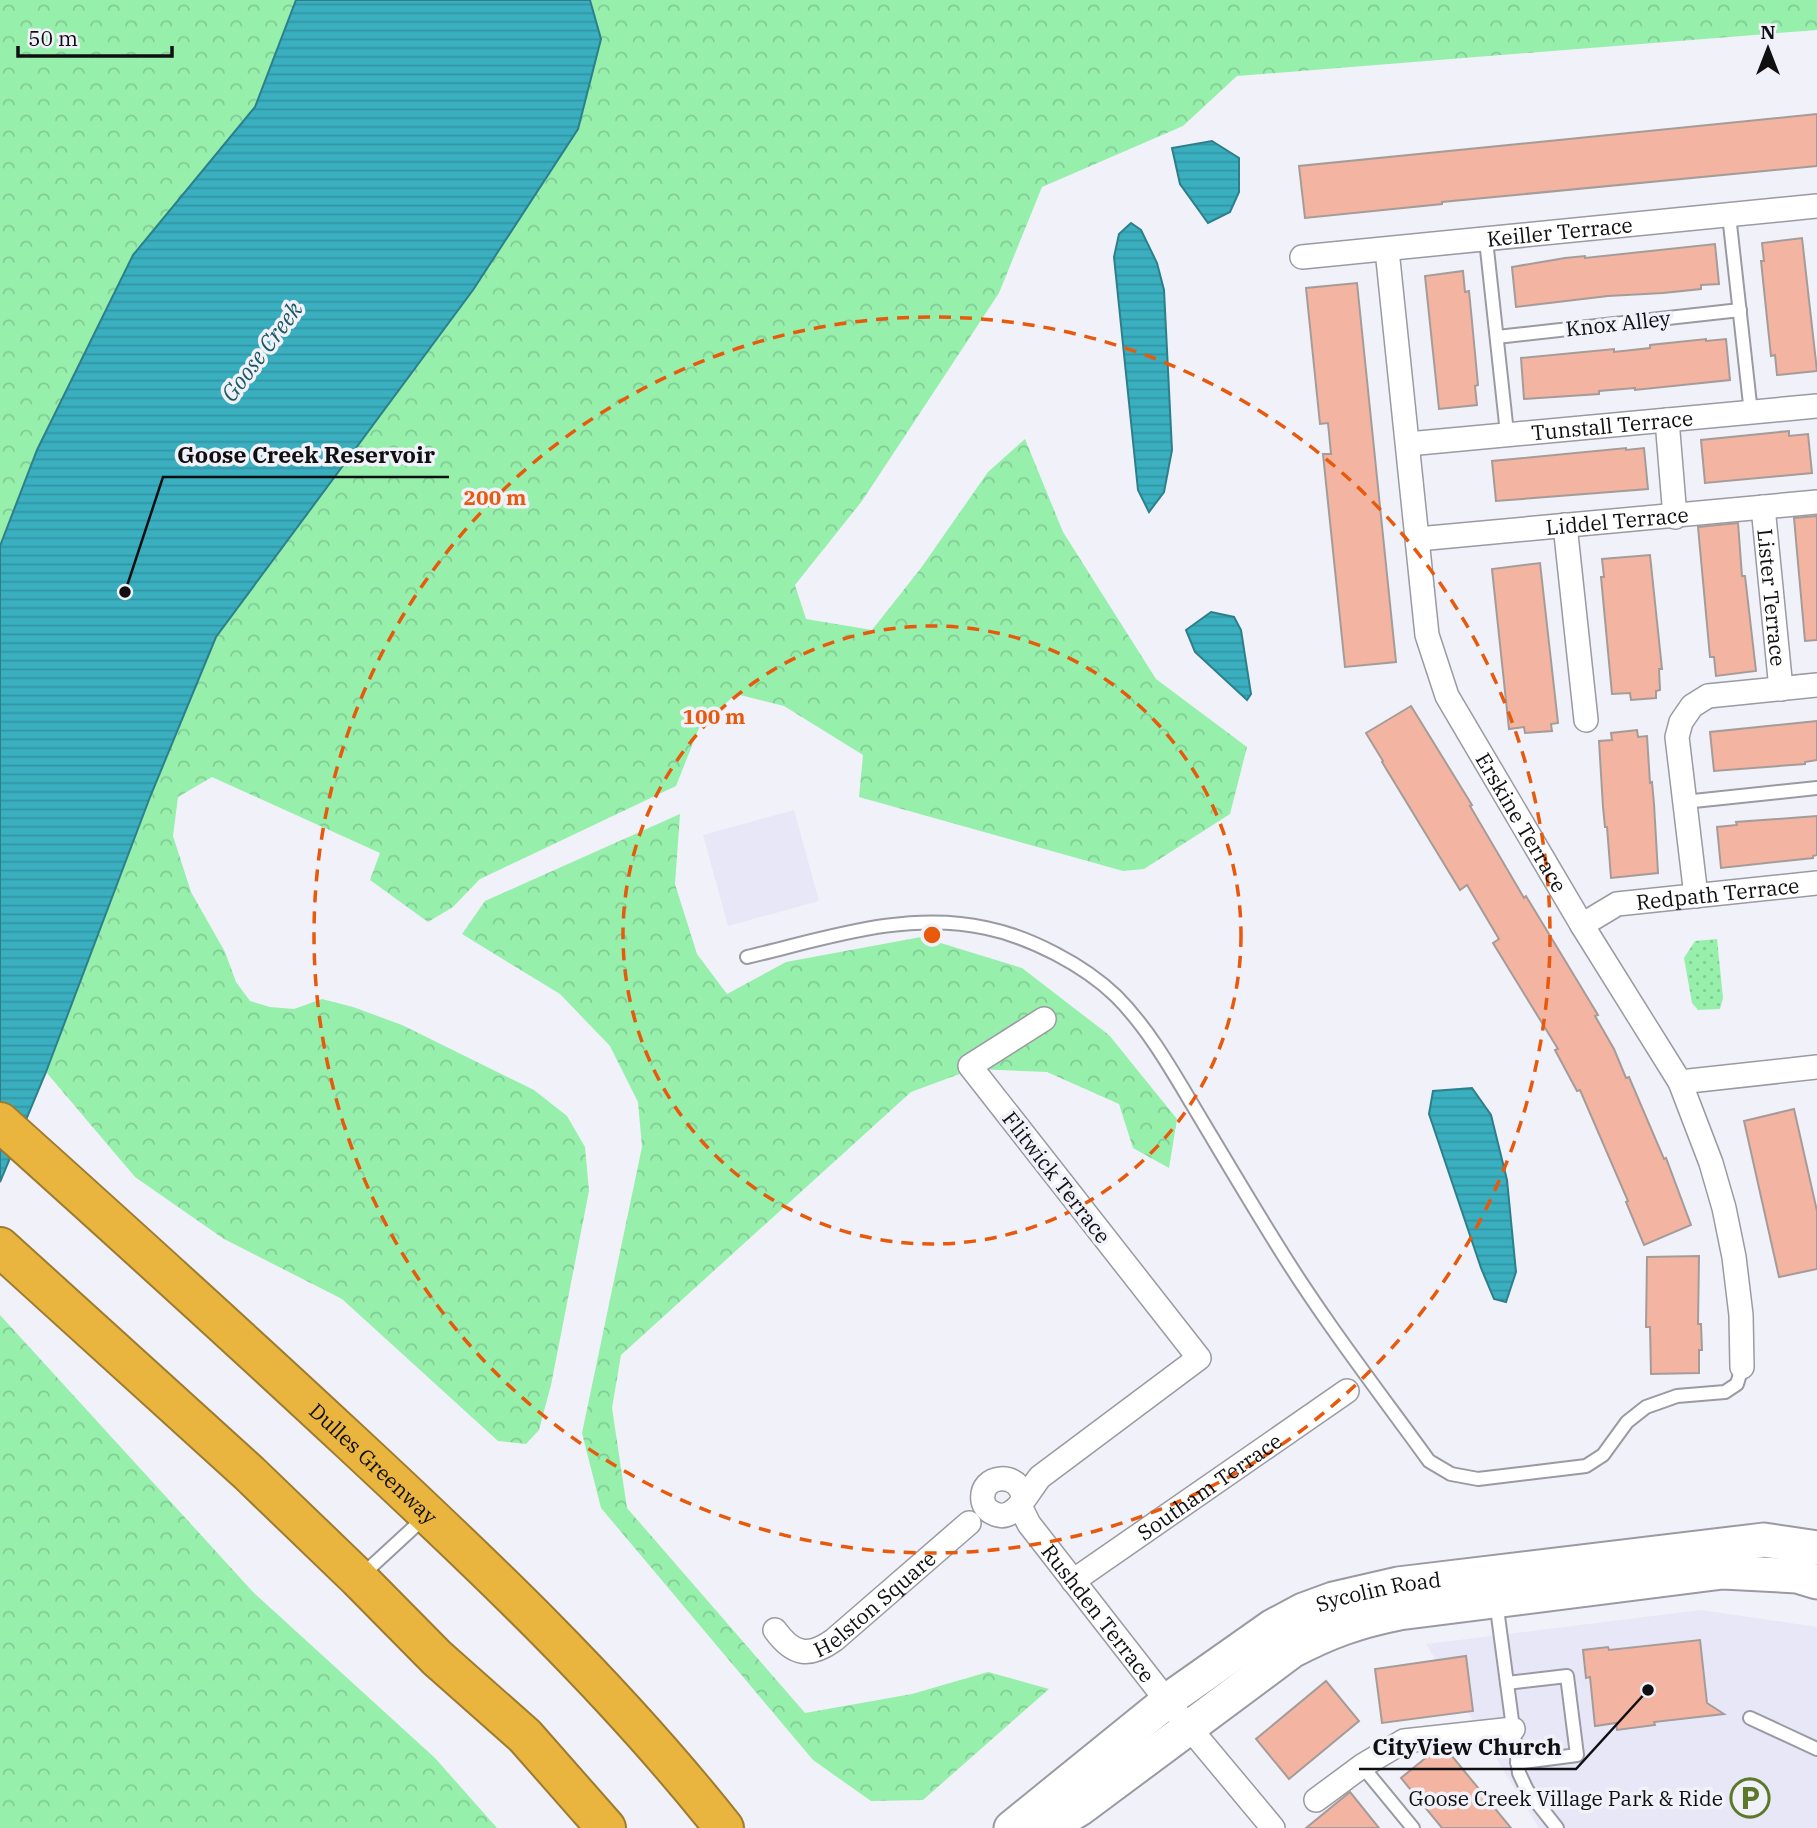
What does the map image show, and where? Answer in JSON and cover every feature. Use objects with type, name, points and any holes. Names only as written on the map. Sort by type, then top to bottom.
[{"type":"highway","name":"Dulles Greenway","points":[[0,1122],[428,1513],[574,1656],[724,1828]]},
{"type":"highway","points":[[0,1247],[249,1473],[437,1658],[525,1736],[606,1828]]},
{"type":"highway","points":[[437,1658],[572,1828]]},
{"type":"main road","name":"Sycolin Road","points":[[1012,1828],[1167,1701],[1273,1626],[1313,1607],[1363,1591],[1444,1578],[1764,1540],[1817,1548]]},
{"type":"main road","name":"Sycolin Road","points":[[1049,1828],[1081,1808],[1292,1651],[1326,1633],[1362,1620],[1723,1572],[1797,1576],[1817,1582]]},
{"type":"street","name":"Keiller Terrace","points":[[1302,257],[1817,206]]},
{"type":"street","name":"Erskine Terrace","points":[[1387,250],[1427,635],[1447,696],[1680,1082],[1711,1163],[1724,1208],[1734,1257],[1741,1315],[1742,1367]]},
{"type":"street","name":"Tunstall Terrace","points":[[1408,444],[1817,406]]},
{"type":"street","points":[[1667,420],[1675,516]]},
{"type":"street","name":"Liddel Terrace","points":[[1418,539],[1817,502]]},
{"type":"street","name":"Lister Terrace","points":[[1763,507],[1780,689]]},
{"type":"street","points":[[1565,525],[1587,720]]},
{"type":"street","points":[[1696,896],[1677,737],[1681,722],[1692,706],[1708,696],[1817,685]]},
{"type":"street","name":"Redpath Terrace","points":[[1583,925],[1617,904],[1817,883]]},
{"type":"street","name":"Flitwick Terrace","points":[[1044,1019],[970,1066],[1199,1358]]},
{"type":"street","points":[[1680,1082],[1817,1067]]},
{"type":"street","name":"Helston Square","points":[[775,1630],[782,1640],[801,1652],[820,1649],[834,1640],[969,1523],[1011,1505],[1040,1477],[1199,1358]]},
{"type":"street","name":"Southam Terrace","points":[[1073,1581],[1347,1391]]},
{"type":"street","name":"Rushden Terrace","points":[[1011,1505],[1167,1701],[1273,1828]]},
{"type":"street","points":[[1316,1800],[1362,1766],[1404,1741],[1428,1736],[1513,1728]]},
{"type":"lane","points":[[1729,215],[1751,413]]},
{"type":"lane","points":[[1486,240],[1507,433]]},
{"type":"lane","name":"Knox Alley","points":[[1497,337],[1740,310]]},
{"type":"lane","points":[[1684,802],[1817,788]]},
{"type":"lane","points":[[747,957],[869,928],[922,921],[986,928],[1040,946],[1081,968],[1116,996],[1159,1049],[1275,1242],[1325,1319],[1429,1461],[1451,1474],[1478,1479],[1586,1466],[1603,1455],[1627,1422],[1646,1407],[1677,1396],[1725,1392],[1737,1384],[1742,1367]]},
{"type":"lane","points":[[358,1578],[428,1513]]},
{"type":"lane","points":[[1496,1601],[1517,1763],[1522,1782],[1557,1828]]},
{"type":"lane","points":[[1507,1683],[1567,1676],[1569,1689],[1577,1755],[1517,1763]]},
{"type":"lane","points":[[1750,1718],[1817,1749]]},
{"type":"lane","points":[[1362,1766],[1413,1828]]},
{"type":"shaded area","points":[[794,810],[819,901],[728,926],[703,835]]},
{"type":"shaded area","points":[[1701,1610],[1817,1627],[1817,1828],[1539,1828],[1426,1644]]},
{"type":"green space","points":[[0,0],[296,0],[255,107],[133,255],[37,450],[0,546]]},
{"type":"green space","points":[[591,0],[1817,0],[1817,30],[1237,76],[1183,126],[1042,187],[999,293],[862,501],[795,585],[806,619],[872,630],[921,568],[988,472],[1025,439],[1063,532],[1156,679],[1247,747],[1230,814],[1144,869],[1123,871],[859,797],[863,755],[784,706],[736,694],[699,728],[676,786],[480,879],[453,907],[428,922],[370,880],[380,853],[212,777],[178,797],[173,836],[191,892],[225,952],[236,982],[250,1001],[270,1007],[294,1009],[322,999],[402,1025],[534,1090],[567,1116],[585,1147],[589,1191],[551,1385],[539,1430],[526,1444],[498,1441],[342,1299],[224,1239],[135,1177],[46,1072],[150,797],[216,637],[473,290],[601,39]]},
{"type":"green space","points":[[680,814],[675,884],[697,954],[727,994],[786,962],[921,937],[1022,968],[1109,1035],[1177,1119],[1169,1168],[1133,1148],[1119,1104],[1047,1072],[973,1069],[911,1092],[621,1355],[612,1408],[627,1508],[805,1713],[912,1694],[988,1672],[1049,1689],[923,1800],[871,1801],[813,1760],[601,1508],[582,1433],[642,1147],[638,1102],[610,1046],[560,994],[462,934],[485,901]]},
{"type":"green space","points":[[1717,939],[1723,998],[1720,1009],[1698,1010],[1692,1003],[1684,958],[1695,941]]},
{"type":"green space","points":[[0,1315],[253,1592],[435,1758],[497,1828],[0,1828]]},
{"type":"water","name":"Goose Creek","points":[[296,0],[590,0],[601,39],[578,129],[473,290],[216,637],[150,797],[46,1072],[0,1182],[0,546],[37,450],[133,255],[255,107]]},
{"type":"water","points":[[1212,141],[1239,158],[1239,192],[1230,212],[1208,223],[1180,184],[1172,148]]},
{"type":"water","points":[[1131,223],[1141,230],[1157,263],[1164,290],[1172,450],[1164,492],[1149,512],[1138,490],[1114,257],[1119,234]]},
{"type":"water","points":[[1211,612],[1234,617],[1241,630],[1251,694],[1247,700],[1195,652],[1186,630]]},
{"type":"water","points":[[1472,1088],[1491,1115],[1507,1180],[1516,1272],[1506,1302],[1494,1299],[1481,1268],[1429,1114],[1433,1091]]},
{"type":"building","points":[[1817,114],[1817,166],[1305,218],[1299,166]]},
{"type":"building","points":[[1802,238],[1817,371],[1777,375],[1775,355],[1771,356],[1761,261],[1764,261],[1762,243]]},
{"type":"building","points":[[1715,244],[1719,284],[1701,285],[1701,289],[1516,307],[1512,267],[1565,258]]},
{"type":"building","points":[[1463,271],[1465,292],[1469,291],[1478,385],[1475,386],[1477,405],[1439,409],[1425,276]]},
{"type":"building","points":[[1357,283],[1396,662],[1345,667],[1323,454],[1331,454],[1328,423],[1320,424],[1306,288]]},
{"type":"building","points":[[1706,339],[1726,339],[1730,380],[1524,399],[1521,358],[1614,349],[1614,352]]},
{"type":"building","points":[[1789,431],[1789,436],[1808,434],[1812,473],[1705,483],[1701,440]]},
{"type":"building","points":[[1644,448],[1648,489],[1496,501],[1492,461]]},
{"type":"building","points":[[1817,516],[1817,640],[1805,641],[1794,518]]},
{"type":"building","points":[[1738,523],[1742,576],[1745,576],[1756,671],[1716,676],[1714,657],[1710,657],[1698,527]]},
{"type":"building","points":[[1650,555],[1662,669],[1659,669],[1660,690],[1656,691],[1656,698],[1631,700],[1630,693],[1612,694],[1601,577],[1604,577],[1602,559]]},
{"type":"building","points":[[1540,563],[1558,723],[1551,724],[1552,731],[1525,733],[1524,727],[1509,729],[1492,569]]},
{"type":"building","points":[[1411,706],[1472,805],[1470,806],[1524,898],[1526,896],[1598,1015],[1595,1016],[1614,1049],[1626,1078],[1629,1077],[1664,1159],[1666,1158],[1691,1225],[1644,1245],[1580,1090],[1577,1091],[1555,1050],[1558,1049],[1493,943],[1499,939],[1467,885],[1460,890],[1366,733]]},
{"type":"building","points":[[1817,721],[1817,760],[1805,764],[1714,771],[1710,732]]},
{"type":"building","points":[[1637,730],[1638,737],[1647,736],[1658,873],[1611,878],[1599,741],[1612,740],[1611,733]]},
{"type":"building","points":[[1817,816],[1817,855],[1813,858],[1721,868],[1717,827],[1737,825],[1736,822]]},
{"type":"building","points":[[1794,1109],[1817,1211],[1817,1269],[1779,1277],[1744,1121]]},
{"type":"building","points":[[1699,1256],[1698,1324],[1701,1324],[1702,1350],[1699,1350],[1699,1373],[1651,1374],[1650,1327],[1646,1327],[1647,1257]]},
{"type":"building","points":[[1700,1640],[1707,1703],[1724,1714],[1654,1722],[1655,1725],[1617,1730],[1616,1723],[1595,1726],[1590,1677],[1586,1678],[1583,1650],[1608,1647],[1609,1650]]},
{"type":"building","points":[[1466,1656],[1473,1711],[1382,1723],[1375,1669]]},
{"type":"building","points":[[1326,1681],[1359,1721],[1289,1779],[1256,1739]]},
{"type":"building","points":[[1447,1750],[1511,1828],[1442,1828],[1401,1778],[1433,1752]]},
{"type":"building","points":[[1350,1792],[1379,1828],[1306,1828]]},
{"type":"place","name":"Goose Creek Reservoir","points":[[125,592]]},
{"type":"place","name":"CityView Church","points":[[1648,1690]]},
{"type":"place","name":"Goose Creek Village Park & Ride","points":[[1750,1798]]}]
